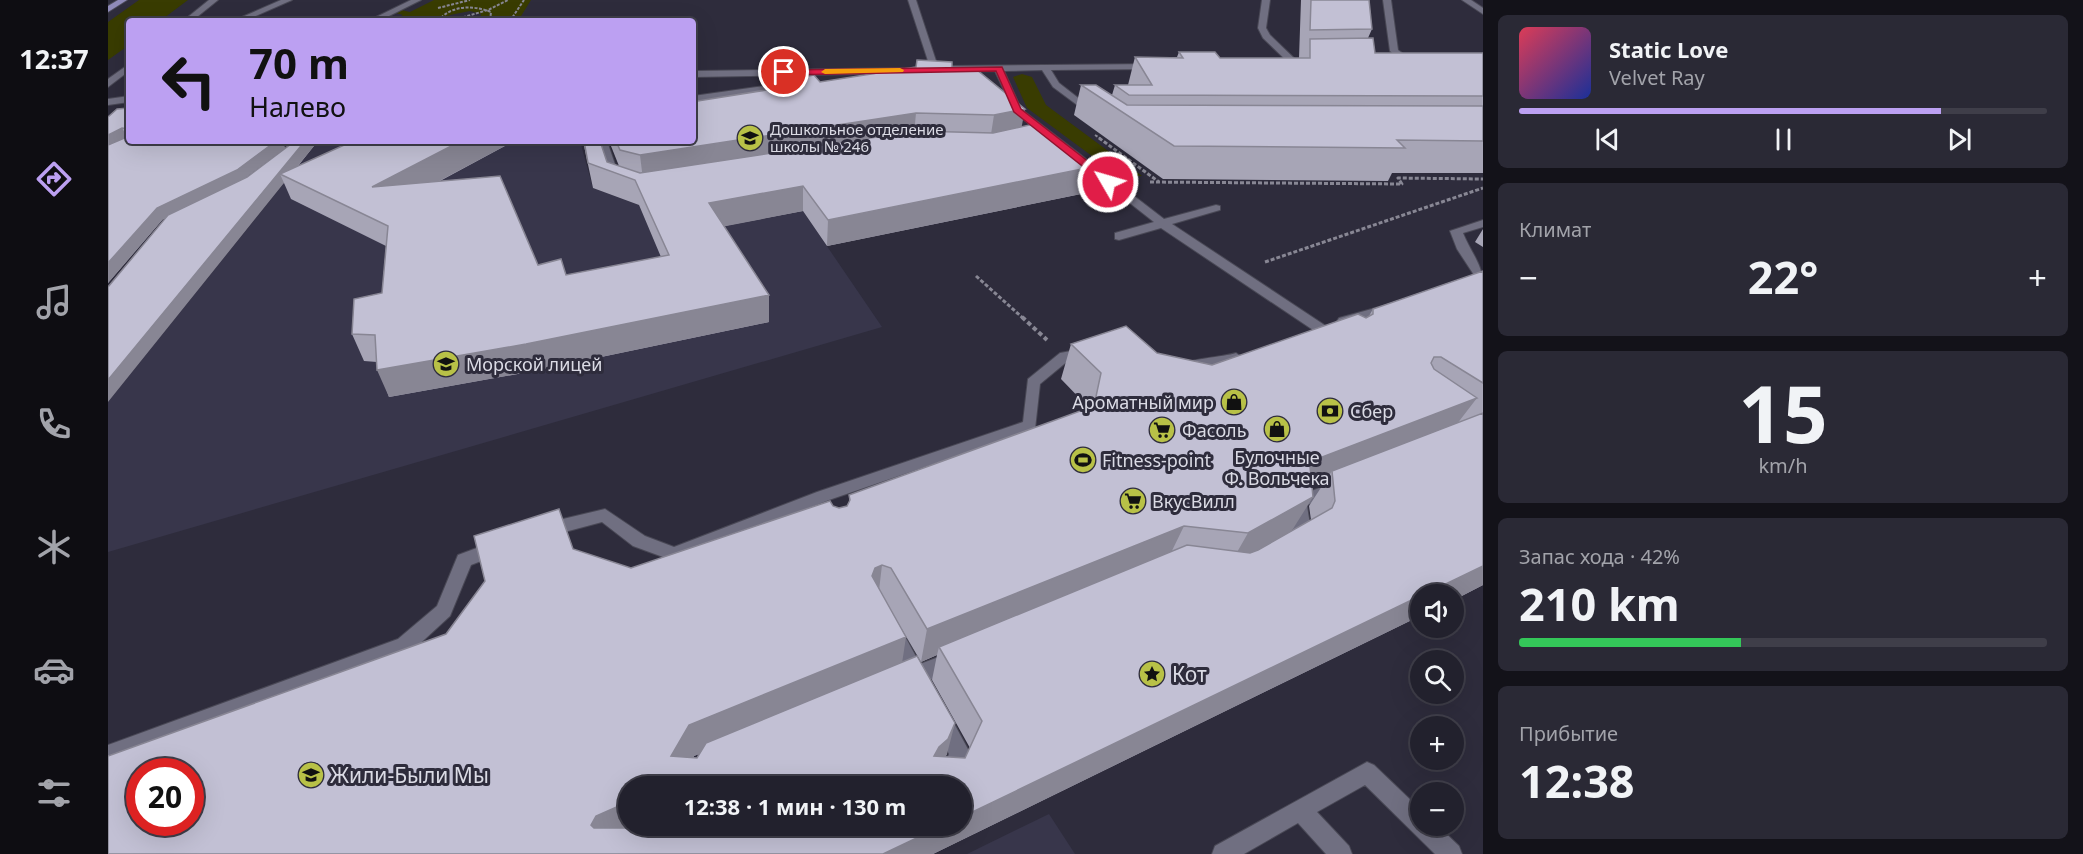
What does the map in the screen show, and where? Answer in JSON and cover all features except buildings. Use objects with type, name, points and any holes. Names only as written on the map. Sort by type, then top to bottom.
[{"type":"main road","points":[[108,10],[123,0]]},
{"type":"street","points":[[191,18],[214,0]]},
{"type":"street","points":[[244,18],[288,0]]},
{"type":"street","points":[[378,18],[417,0]]},
{"type":"street","points":[[912,0],[925,73]]},
{"type":"street","points":[[1266,0],[1262,28],[1266,36],[1294,63]]},
{"type":"street","points":[[1387,0],[1394,51],[1407,61]]},
{"type":"street","points":[[1466,0],[1483,12]]},
{"type":"street","points":[[1396,62],[1418,61]]},
{"type":"street","points":[[1282,63],[1305,63]]},
{"type":"street","points":[[696,74],[1001,73],[1046,68],[1164,66]]},
{"type":"street","points":[[1046,68],[1056,85],[1103,120]]},
{"type":"street","points":[[108,84],[126,69]]},
{"type":"street","points":[[696,99],[826,81],[925,73]]},
{"type":"street","points":[[1001,73],[1017,110],[1052,139],[1163,224],[1321,328],[1345,347]]},
{"type":"street","points":[[108,102],[126,99]]},
{"type":"street","points":[[1033,142],[1052,139]]},
{"type":"street","points":[[278,162],[298,144]]},
{"type":"street","points":[[603,144],[618,186],[626,188]]},
{"type":"street","points":[[1119,236],[1216,208]]},
{"type":"street","points":[[1461,287],[1483,280],[1463,249],[1456,231],[1483,223]]},
{"type":"street","points":[[1298,336],[1407,303]]},
{"type":"street","points":[[531,534],[605,515],[639,541],[674,554],[823,496],[1030,425],[1034,382],[1065,356],[1104,349]]},
{"type":"street","points":[[1173,366],[1220,363],[1254,351]]},
{"type":"street","points":[[1281,548],[1302,536],[1299,502],[1351,481]]},
{"type":"street","points":[[823,496],[829,513]]},
{"type":"street","points":[[108,755],[405,645],[444,611],[464,560],[512,542]]},
{"type":"street","points":[[885,618],[960,753],[950,776]]},
{"type":"street","points":[[895,684],[971,652]]},
{"type":"street","points":[[1223,854],[1367,772],[1410,814]]},
{"type":"street","points":[[1300,810],[1341,854]]},
{"type":"street","points":[[1432,836],[1451,854]]},
{"type":"path","points":[[460,18],[488,10],[508,0]]},
{"type":"path","points":[[512,18],[524,0]]},
{"type":"path","points":[[440,18],[442,15],[464,8],[488,10],[492,15],[491,18]]},
{"type":"path","points":[[1108,182],[1402,184],[1398,178],[1483,179]]},
{"type":"path","points":[[1235,272],[1483,188]]},
{"type":"path","points":[[976,276],[1065,356]]},
{"type":"shaded area","points":[[139,0],[188,0],[164,18],[126,18],[126,47],[108,60],[108,22]]},
{"type":"shaded area","points":[[434,0],[531,0],[520,18],[480,18],[481,14],[470,11],[450,15],[448,18],[397,18],[403,15],[392,12],[397,9],[410,12]]},
{"type":"shaded area","points":[[1022,74],[1032,77],[1046,105],[1142,176],[1119,176],[1027,108],[1013,77]]},
{"type":"shaded area","name":"Морской лицей","points":[[316,144],[581,144],[593,188],[639,205],[654,240],[803,211],[882,327],[108,552],[108,402]]},
{"type":"shaded area","points":[[1049,814],[1075,854],[967,854]]},
{"type":"slow traffic","points":[[825,72],[900,70]]},
{"type":"place","name":"Дошкольное отделение школы № 246","points":[[750,138]]},
{"type":"place","name":"Морской лицей","points":[[446,364]]},
{"type":"place","name":"Ароматный мир","points":[[1234,402]]},
{"type":"place","name":"Сбер","points":[[1330,411]]},
{"type":"place","name":"Булочные Ф. Вольчека","points":[[1277,429]]},
{"type":"place","name":"Фасоль","points":[[1162,430]]},
{"type":"place","name":"Fitness-point","points":[[1083,460]]},
{"type":"place","name":"ВкусВилл","points":[[1133,501]]},
{"type":"place","name":"Кот","points":[[1152,674]]},
{"type":"place","name":"Жили-Были Мы","points":[[311,775]]},
{"type":"route","points":[[784,72],[999,69],[1017,110],[1108,182]]}]
